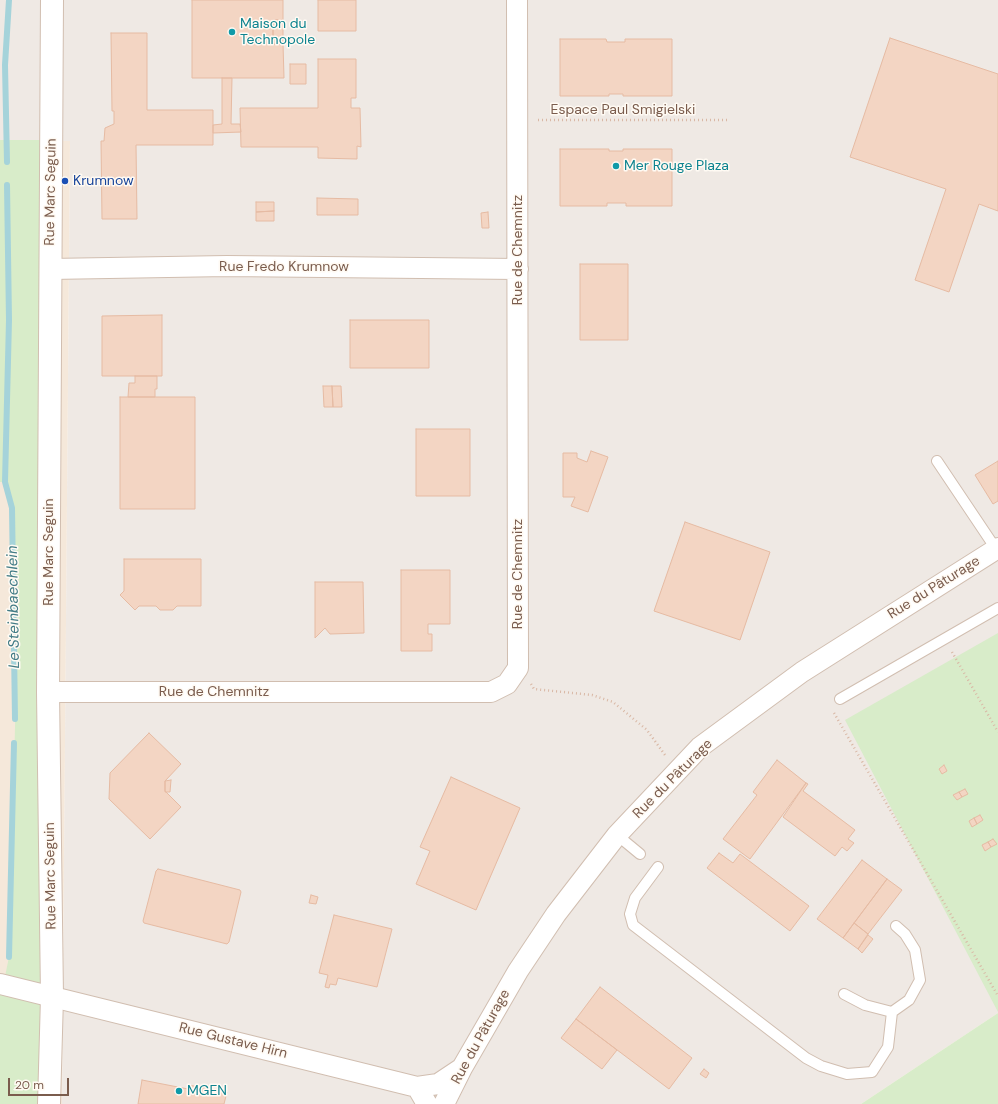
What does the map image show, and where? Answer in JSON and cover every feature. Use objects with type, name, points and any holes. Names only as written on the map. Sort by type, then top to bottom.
[{"type":"street","name":"Rue Marc Seguin","points":[[50,1104],[52,996],[48,692],[52,0]]},
{"type":"street","name":"Rue de Chemnitz","points":[[48,692],[491,692],[507,684],[518,668],[517,0]]},
{"type":"street","name":"Rue Fredo Krumnow","points":[[50,269],[227,266],[518,269]]},
{"type":"street","name":"Rue du Pâturage","points":[[444,1104],[462,1068],[518,971],[556,914],[617,835],[700,747],[802,672],[997,548]]},
{"type":"street","name":"Rue Gustave Hirn","points":[[0,984],[417,1087],[438,1084],[462,1068]]},
{"type":"street","points":[[417,1087],[427,1104]]},
{"type":"lane","points":[[937,461],[997,548]]},
{"type":"lane","points":[[840,699],[998,608]]},
{"type":"lane","points":[[617,835],[640,854]]},
{"type":"lane","points":[[658,867],[636,898],[630,914],[633,925],[806,1058],[820,1066],[847,1074],[872,1072],[888,1047],[892,1012],[909,1000],[920,980],[915,950],[905,934],[896,926]]},
{"type":"lane","points":[[844,994],[865,1005],[892,1012]]},
{"type":"path","name":"Espace Paul Smigielski","points":[[518,120],[729,120]]},
{"type":"path","points":[[944,639],[998,732]]},
{"type":"path","points":[[518,668],[534,689],[592,695],[613,702],[647,730],[677,771]]},
{"type":"path","points":[[840,699],[834,712],[998,996]]},
{"type":"shaded area","points":[[0,0],[998,0],[998,1013],[861,1104],[62,1104],[70,141],[0,140]]},
{"type":"shaded area","points":[[0,140],[70,141],[62,1104],[0,1104]]},
{"type":"green space","points":[[0,140],[52,140],[50,1104],[0,1104],[0,985],[3,986],[9,957],[16,689],[12,508],[5,482],[0,482]]},
{"type":"green space","points":[[998,633],[998,1012],[845,720]]},
{"type":"green space","points":[[998,1013],[998,1104],[861,1104]]},
{"type":"building","name":"Maison du Technopole","points":[[192,0],[283,0],[283,20],[273,20],[273,44],[283,44],[284,78],[192,78]]},
{"type":"building","points":[[318,0],[356,0],[356,31],[318,31]]},
{"type":"building","points":[[273,20],[283,20],[283,44],[273,44]]},
{"type":"building","points":[[111,33],[147,33],[147,110],[213,110],[213,145],[136,145],[137,219],[102,219],[101,141],[104,141],[105,128],[114,124],[114,111],[112,111]]},
{"type":"building","points":[[890,38],[998,74],[998,211],[979,204],[949,292],[915,280],[946,189],[850,157]]},
{"type":"building","points":[[560,39],[606,39],[607,42],[625,42],[625,39],[672,39],[672,96],[623,96],[623,94],[609,94],[609,96],[560,96]]},
{"type":"building","points":[[318,59],[356,59],[356,98],[351,98],[351,108],[360,108],[361,147],[357,146],[357,159],[318,158],[318,147],[241,147],[240,108],[318,108]]},
{"type":"building","points":[[290,64],[306,64],[306,84],[290,84]]},
{"type":"building","points":[[222,78],[232,78],[231,124],[240,124],[241,132],[213,133],[213,125],[222,124]]},
{"type":"building","name":"Mer Rouge Plaza","points":[[560,149],[609,149],[609,151],[623,151],[623,149],[672,149],[672,206],[626,206],[626,203],[607,203],[607,206],[560,206]]},
{"type":"building","points":[[317,198],[358,199],[358,215],[317,215]]},
{"type":"building","points":[[256,202],[274,202],[274,211],[256,212]]},
{"type":"building","points":[[274,211],[274,221],[256,221],[256,212]]},
{"type":"building","points":[[488,212],[489,228],[482,228],[481,213]]},
{"type":"building","points":[[580,264],[628,264],[628,340],[580,340]]},
{"type":"building","points":[[162,315],[162,376],[102,376],[102,316]]},
{"type":"building","points":[[350,320],[429,320],[429,368],[350,368]]},
{"type":"building","points":[[135,376],[157,376],[157,389],[155,389],[155,397],[128,397],[129,383],[135,383]]},
{"type":"building","points":[[323,386],[332,386],[333,407],[324,407]]},
{"type":"building","points":[[332,386],[341,386],[342,407],[333,407]]},
{"type":"building","points":[[120,397],[195,397],[195,509],[120,509]]},
{"type":"building","points":[[416,429],[470,429],[470,496],[416,496]]},
{"type":"building","points":[[591,451],[608,457],[588,512],[571,506],[575,497],[563,497],[563,453],[577,453],[577,458],[587,462]]},
{"type":"building","points":[[998,461],[998,501],[993,504],[975,475]]},
{"type":"building","points":[[685,522],[770,552],[740,640],[654,611]]},
{"type":"building","points":[[124,559],[201,559],[201,606],[177,606],[173,610],[160,610],[156,606],[139,606],[135,610],[120,595],[124,591]]},
{"type":"building","points":[[401,570],[450,570],[450,624],[428,624],[428,634],[432,634],[432,651],[401,651]]},
{"type":"building","points":[[315,582],[363,582],[364,633],[330,634],[325,628],[315,638]]},
{"type":"building","points":[[149,733],[181,764],[165,781],[165,791],[181,807],[150,839],[109,799],[110,773]]},
{"type":"building","points":[[777,760],[806,783],[750,859],[723,839],[757,795],[753,792]]},
{"type":"building","points":[[944,765],[947,771],[942,774],[939,769]]},
{"type":"building","points":[[451,777],[520,808],[476,910],[416,884],[430,851],[420,847]]},
{"type":"building","points":[[171,780],[170,792],[165,792],[165,781]]},
{"type":"building","points":[[806,783],[808,784],[803,791],[855,830],[848,839],[854,843],[847,851],[842,847],[835,856],[783,817]]},
{"type":"building","points":[[965,789],[968,794],[962,797],[959,792]]},
{"type":"building","points":[[959,792],[962,797],[957,800],[953,795]]},
{"type":"building","points":[[980,815],[983,820],[977,824],[974,818]]},
{"type":"building","points":[[974,818],[977,824],[972,827],[969,821]]},
{"type":"building","points":[[993,839],[997,844],[991,847],[988,842]]},
{"type":"building","points":[[988,842],[991,847],[985,851],[982,845]]},
{"type":"building","points":[[719,853],[733,863],[740,854],[809,906],[790,931],[707,868]]},
{"type":"building","points":[[862,860],[887,879],[843,938],[817,919]]},
{"type":"building","points":[[158,869],[240,890],[241,892],[229,942],[227,944],[144,923],[143,921],[156,871]]},
{"type":"building","points":[[887,879],[902,890],[868,934],[854,923]]},
{"type":"building","points":[[311,895],[318,897],[316,904],[309,903]]},
{"type":"building","points":[[334,915],[392,929],[377,987],[338,978],[336,985],[330,984],[329,988],[325,987],[328,975],[319,973]]},
{"type":"building","points":[[854,923],[868,934],[858,949],[843,938]]},
{"type":"building","points":[[868,935],[873,939],[862,953],[858,949]]},
{"type":"building","points":[[600,987],[692,1058],[669,1089],[576,1019]]},
{"type":"building","points":[[576,1019],[617,1050],[602,1069],[561,1038]]},
{"type":"building","points":[[704,1069],[709,1073],[706,1078],[700,1074]]},
{"type":"building","name":"MGEN","points":[[142,1080],[188,1089],[188,1085],[227,1092],[224,1104],[138,1104]]},
{"type":"waterway","name":"Le Steinbaechlein","points":[[7,162],[5,65],[9,0]]},
{"type":"waterway","name":"Le Steinbaechlein","points":[[7,185],[9,320],[5,482],[12,508],[15,719]]},
{"type":"waterway","name":"Le Steinbaechlein","points":[[9,957],[14,743]]},
{"type":"place","name":"Maison du Technopole","points":[[232,32]]},
{"type":"place","name":"Mer Rouge Plaza","points":[[616,166]]},
{"type":"place","name":"Krumnow","points":[[65,181]]},
{"type":"place","name":"MGEN","points":[[179,1091]]}]
